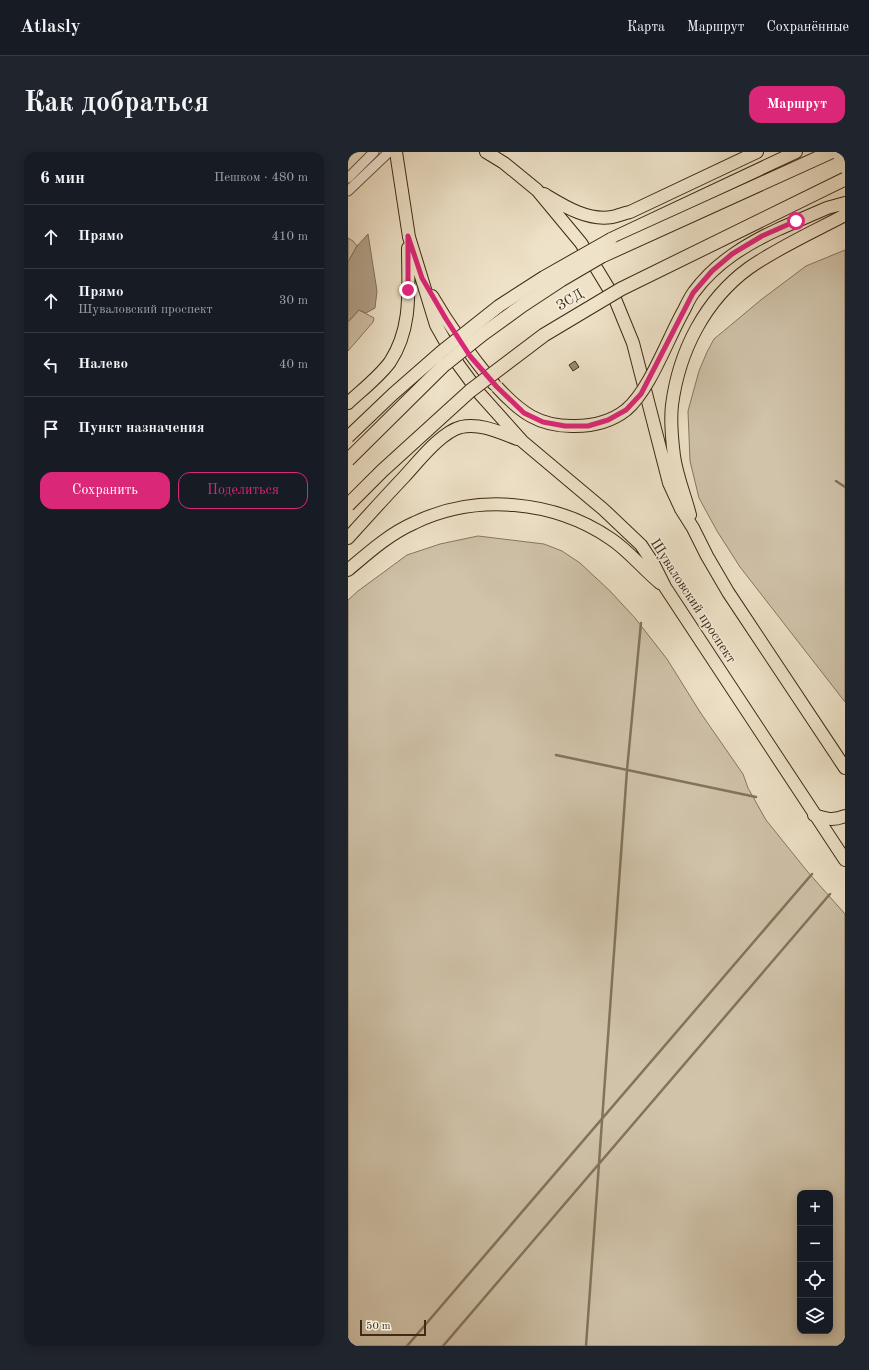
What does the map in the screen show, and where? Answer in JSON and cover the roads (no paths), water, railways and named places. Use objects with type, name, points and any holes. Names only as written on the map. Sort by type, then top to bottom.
[{"type":"highway","name":"ЗСД","points":[[348,460],[443,366],[483,334],[561,280],[602,256],[830,152]]},
{"type":"highway","name":"ЗСД","points":[[348,504],[470,391],[544,335],[621,289],[845,180]]},
{"type":"main road","name":"Шуваловский проспект","points":[[396,152],[408,236],[436,325],[458,364],[480,394],[522,441],[603,509],[641,545],[653,562],[665,587],[845,860]]},
{"type":"main road","points":[[486,152],[537,190],[573,210],[592,217],[610,217],[630,212],[757,152]]},
{"type":"main road","points":[[348,437],[393,394],[441,352],[499,306],[544,277],[611,239],[796,152]]},
{"type":"main road","points":[[537,190],[581,243],[615,299],[633,343],[669,483],[706,556],[728,592],[845,768]]},
{"type":"main road","points":[[422,278],[470,356],[497,387],[524,413],[543,422],[565,426],[588,426],[608,420],[626,410],[641,394],[693,293],[712,271],[732,254],[762,236],[827,208],[845,203]]},
{"type":"main road","points":[[693,528],[674,458],[672,420],[672,405],[678,372],[689,342],[704,315],[723,292],[748,269],[772,254],[845,215]]},
{"type":"main road","points":[[348,403],[373,380],[389,362],[402,340],[408,318],[408,236]]},
{"type":"main road","points":[[348,538],[430,449],[446,435],[461,428],[479,426],[498,431],[522,441]]},
{"type":"main road","points":[[348,570],[383,542],[413,523],[438,513],[468,506],[500,504],[536,507],[566,515],[588,526],[615,542],[630,554],[642,568],[665,587]]},
{"type":"main road","points":[[814,815],[826,819],[837,820],[845,816]]},
{"type":"street","points":[[348,178],[374,152]]},
{"type":"street","points":[[348,191],[389,152]]},
{"type":"waterway","points":[[836,481],[845,487]]},
{"type":"waterway","points":[[586,1346],[627,770],[641,623]]},
{"type":"waterway","points":[[556,755],[756,797]]},
{"type":"waterway","points":[[407,1346],[812,874]]},
{"type":"waterway","points":[[443,1346],[830,894]]}]
